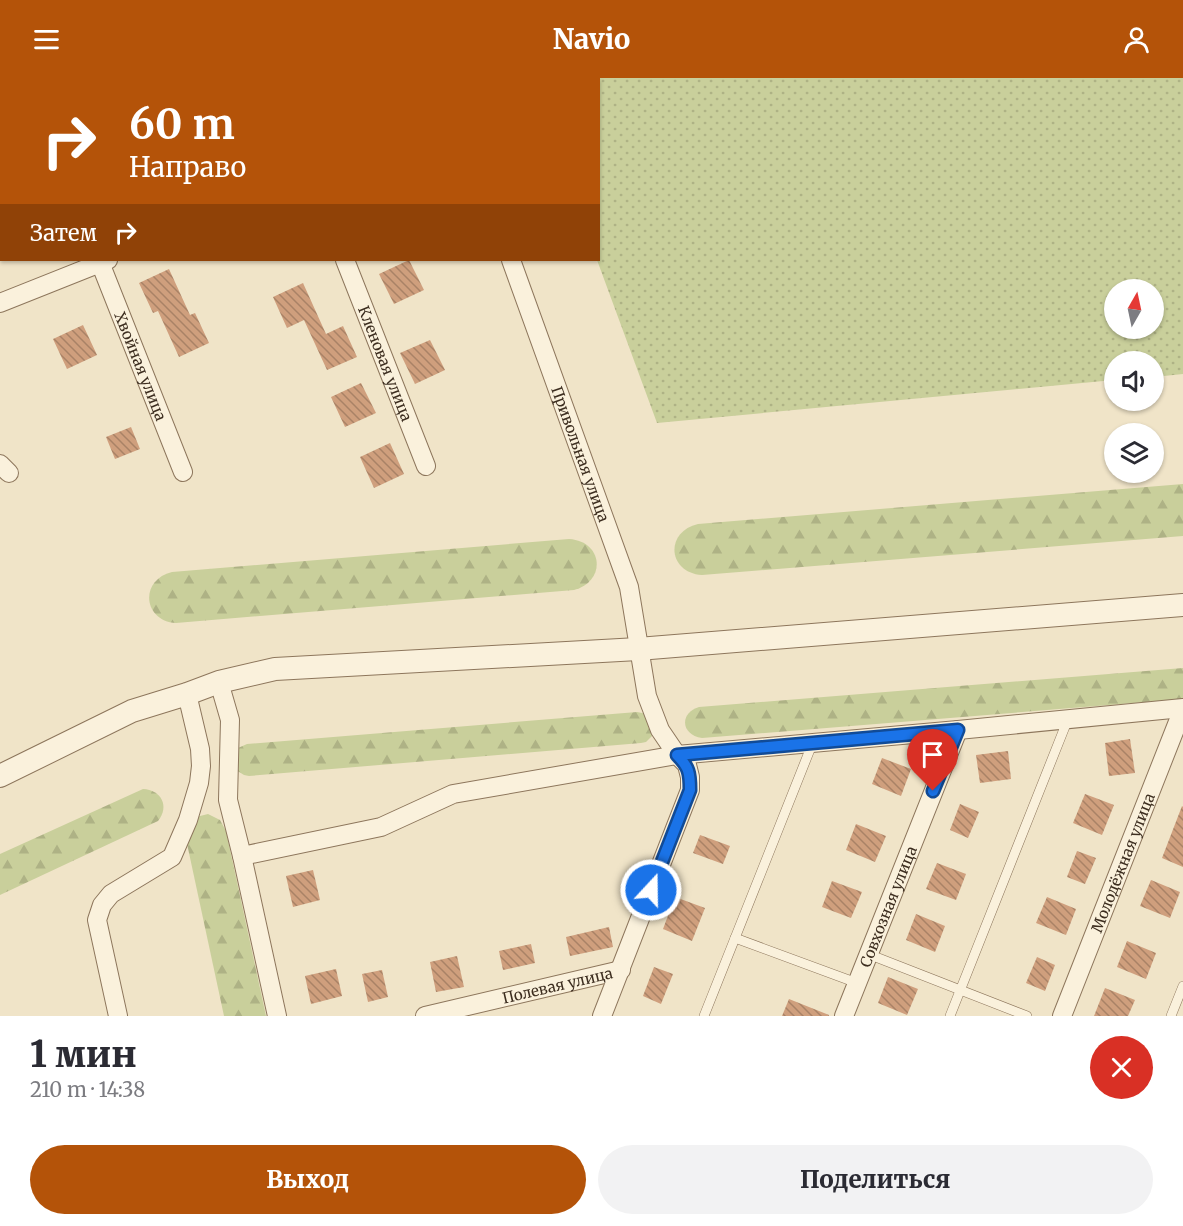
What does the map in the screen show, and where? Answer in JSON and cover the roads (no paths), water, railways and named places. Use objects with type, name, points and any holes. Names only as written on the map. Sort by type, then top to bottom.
[{"type":"street","points":[[0,303],[100,261]]},
{"type":"street","name":"Хвойная улица","points":[[102,261],[183,472]]},
{"type":"street","name":"Кленовая улица","points":[[345,261],[426,466]]},
{"type":"street","name":"Привольная улица","points":[[511,261],[630,587],[647,696],[660,730],[677,755]]},
{"type":"street","points":[[0,776],[132,711],[219,682],[275,669],[638,649],[1183,605]]},
{"type":"street","points":[[219,682],[230,720],[228,800],[276,1016]]},
{"type":"street","points":[[118,1016],[97,920],[102,906],[111,894],[172,857],[188,820],[199,783],[201,766],[200,749],[187,694]]},
{"type":"street","points":[[242,856],[381,828],[453,794],[677,755],[1183,708]]},
{"type":"street","name":"Молодёжная улица","points":[[1062,1016],[1183,708]]},
{"type":"street","name":"Совхозная улица","points":[[844,1016],[958,730]]},
{"type":"street","name":"Полевая улица","points":[[602,1016],[690,790],[687,765],[677,755]]},
{"type":"street","name":"Полевая улица","points":[[425,1016],[621,970]]},
{"type":"lane","points":[[950,1016],[1068,719]]},
{"type":"lane","points":[[704,1016],[813,742]]},
{"type":"lane","points":[[735,938],[857,983]]},
{"type":"lane","points":[[868,954],[1027,1016]]},
{"type":"lane","points":[[1171,1016],[1183,986]]}]
